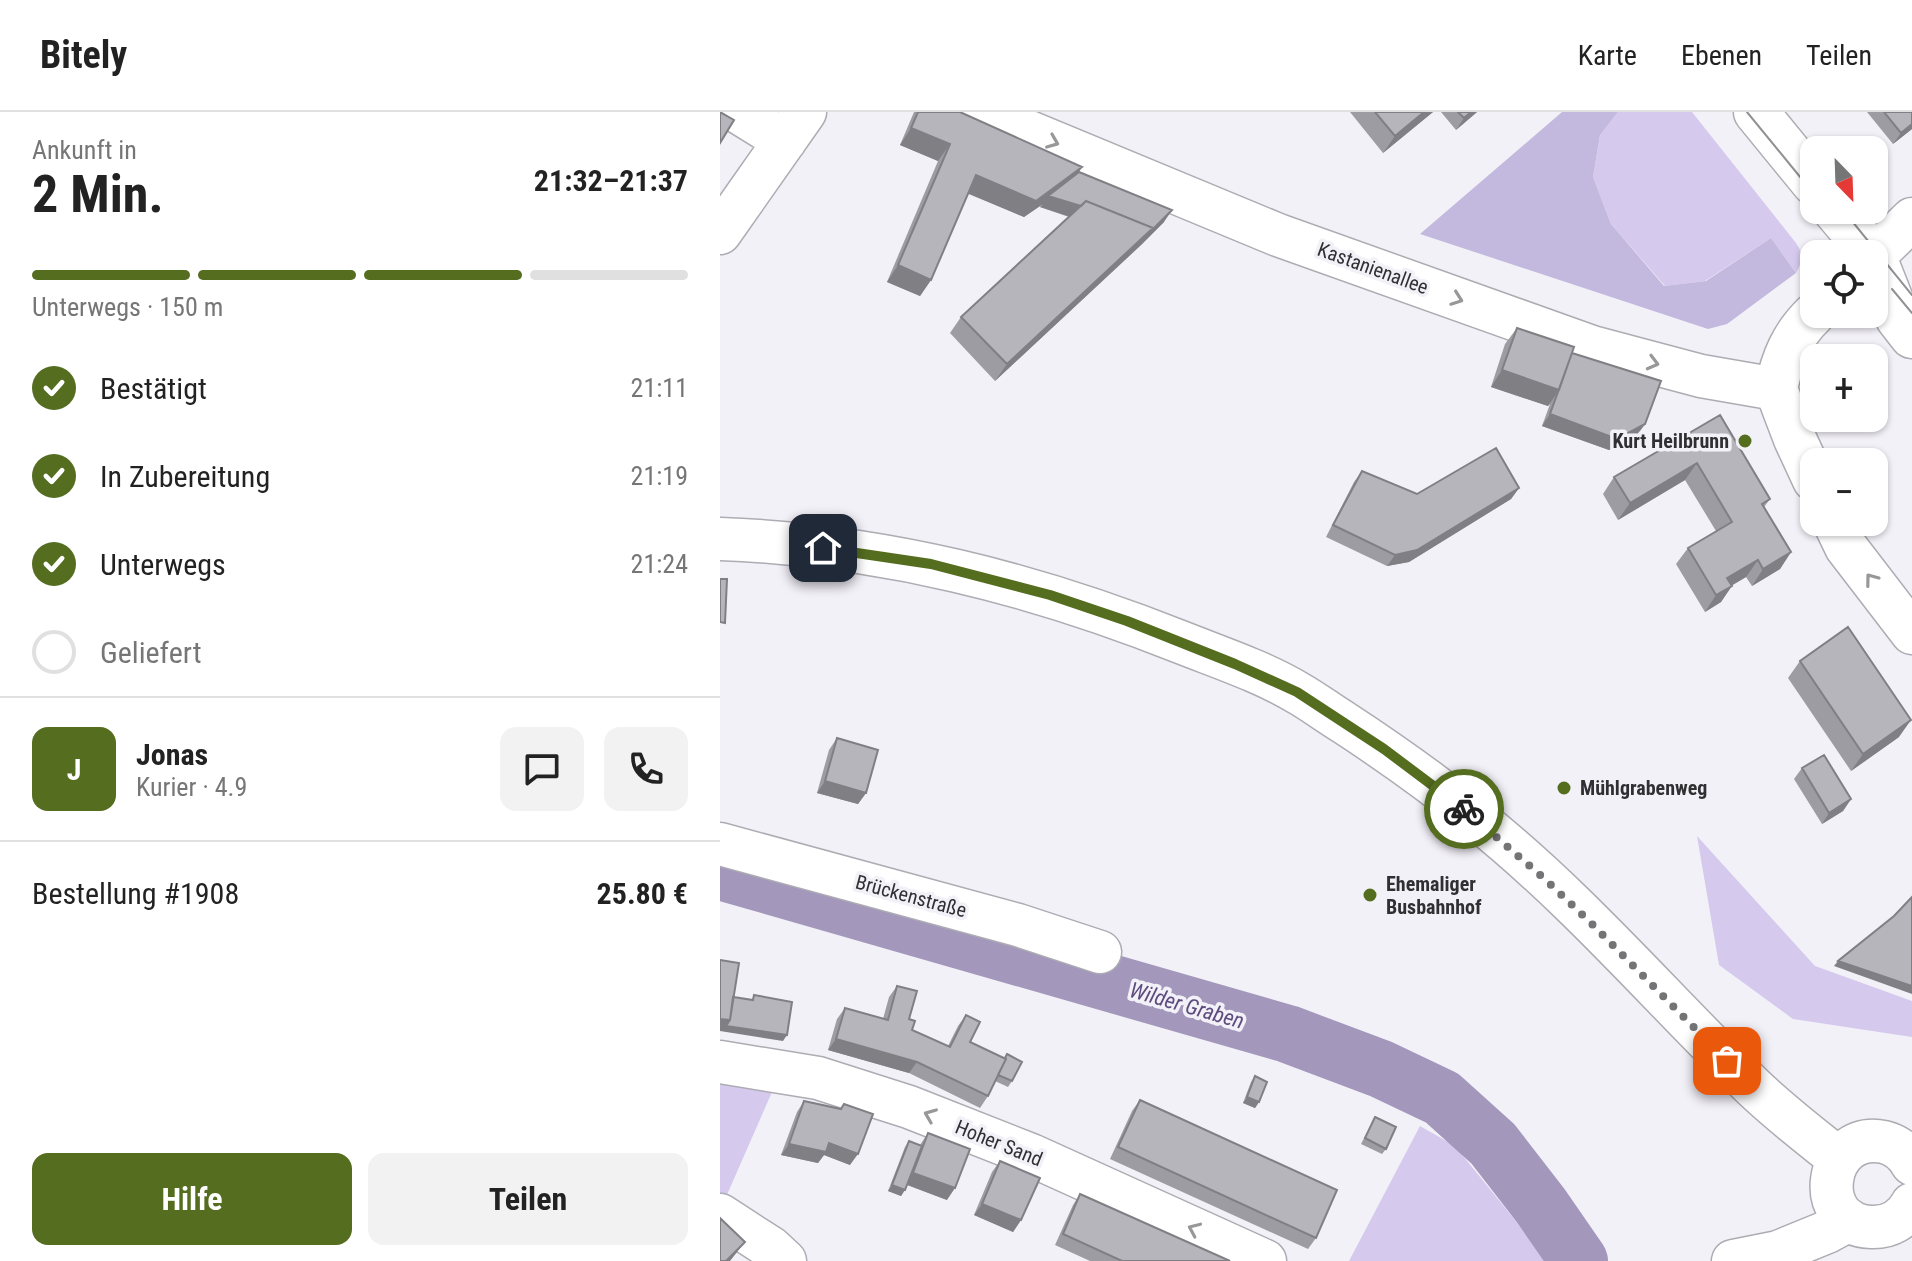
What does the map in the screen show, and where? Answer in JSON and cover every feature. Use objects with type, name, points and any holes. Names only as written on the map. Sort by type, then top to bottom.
[{"type":"main road","points":[[1756,112],[1800,166]]},
{"type":"main road","points":[[1847,224],[1860,240]]},
{"type":"main road","points":[[1888,266],[1912,281]]},
{"type":"main road","points":[[1888,293],[1898,318],[1912,336]]},
{"type":"street","points":[[720,233],[795,127],[738,112]]},
{"type":"street","name":"Kastanienallee","points":[[994,115],[1278,235],[1592,347],[1701,376],[1776,389]]},
{"type":"street","points":[[1888,242],[1912,219]]},
{"type":"street","points":[[1800,450],[1776,389],[1782,359],[1801,328]]},
{"type":"street","points":[[1841,536],[1912,633]]},
{"type":"street","points":[[720,539],[769,541],[865,553],[979,575],[1127,621],[1297,692],[1384,749],[1478,819],[1605,936],[1750,1084],[1839,1159]]},
{"type":"street","name":"Brückenstraße","points":[[720,844],[1018,925],[1100,952]]},
{"type":"street","name":"Hoher Sand","points":[[720,1062],[818,1078],[909,1107],[1031,1155],[1265,1261]]},
{"type":"street","points":[[1908,1149],[1874,1141],[1860,1143],[1839,1159],[1832,1171],[1830,1185],[1839,1210],[1861,1226],[1887,1226],[1911,1210]]},
{"type":"street","points":[[720,1215],[771,1248],[785,1261]]},
{"type":"street","points":[[1733,1261],[1778,1252],[1849,1220]]},
{"type":"shaded area","points":[[1562,112],[1618,112],[1600,135],[1593,177],[1611,224],[1664,286],[1706,281],[1771,238],[1796,273],[1727,324],[1708,329],[1420,234]]},
{"type":"shaded area","points":[[1618,112],[1692,112],[1796,243],[1800,251],[1800,265],[1796,273],[1771,238],[1705,281],[1665,286],[1611,224],[1593,177],[1600,135]]},
{"type":"shaded area","points":[[1697,836],[1815,966],[1912,1001],[1912,1037],[1793,1019],[1719,965]]},
{"type":"shaded area","points":[[720,1084],[772,1092],[726,1197],[720,1195]]},
{"type":"shaded area","points":[[1420,1126],[1455,1146],[1548,1261],[1349,1261]]},
{"type":"building","points":[[720,112],[734,120],[720,143]]},
{"type":"building","points":[[918,112],[960,112],[1082,167],[1036,201],[976,175],[931,280],[898,265],[950,144],[911,128]]},
{"type":"building","points":[[1375,112],[1424,112],[1395,136]]},
{"type":"building","points":[[1884,112],[1912,112],[1912,124],[1901,133]]},
{"type":"building","points":[[1079,172],[1172,210],[1149,233],[1153,228],[1086,201],[1081,206],[1048,196]]},
{"type":"building","points":[[1086,201],[1153,228],[1007,364],[961,317]]},
{"type":"building","points":[[1517,328],[1574,347],[1559,390],[1502,370]]},
{"type":"building","points":[[1572,353],[1661,381],[1645,424],[1617,439],[1550,414]]},
{"type":"building","points":[[1720,415],[1770,499],[1762,504],[1791,552],[1763,569],[1758,560],[1727,578],[1732,586],[1716,595],[1688,548],[1732,522],[1697,463],[1630,503],[1614,477]]},
{"type":"building","points":[[1496,448],[1519,488],[1417,550],[1395,555],[1333,525],[1362,471],[1417,494]]},
{"type":"building","points":[[720,579],[727,579],[725,623],[720,622]]},
{"type":"building","points":[[1848,627],[1911,720],[1863,754],[1800,661]]},
{"type":"building","points":[[837,738],[878,750],[866,793],[825,781]]},
{"type":"building","points":[[1824,755],[1851,799],[1829,813],[1802,768]]},
{"type":"building","points":[[1912,897],[1912,986],[1838,961],[1894,916]]},
{"type":"building","points":[[720,960],[739,963],[730,1020],[720,1019]]},
{"type":"building","points":[[897,986],[917,991],[909,1019],[915,1021],[912,1030],[950,1047],[966,1015],[980,1022],[970,1042],[1006,1059],[988,1096],[917,1062],[836,1039],[845,1008],[888,1020]]},
{"type":"building","points":[[754,995],[792,1002],[787,1035],[726,1026],[730,1020],[733,997],[753,1000]]},
{"type":"building","points":[[1007,1054],[1022,1062],[1012,1081],[998,1075]]},
{"type":"building","points":[[1255,1076],[1267,1082],[1259,1102],[1247,1097]]},
{"type":"building","points":[[1140,1100],[1337,1190],[1316,1238],[1118,1147]]},
{"type":"building","points":[[804,1101],[841,1109],[844,1104],[873,1114],[858,1154],[829,1143],[826,1152],[789,1144]]},
{"type":"building","points":[[1375,1117],[1396,1127],[1386,1149],[1365,1138]]},
{"type":"building","points":[[928,1133],[970,1149],[955,1188],[913,1173]]},
{"type":"building","points":[[909,1141],[922,1146],[905,1190],[892,1185]]},
{"type":"building","points":[[1000,1161],[1040,1178],[1021,1220],[982,1204]]},
{"type":"building","points":[[1080,1194],[1230,1261],[1122,1261],[1063,1234]]},
{"type":"building","points":[[720,1218],[745,1242],[726,1261],[720,1261]]},
{"type":"waterway","name":"Wilder Graben","points":[[720,871],[1288,1034],[1381,1069],[1442,1098],[1493,1144],[1579,1261]]},
{"type":"tram line","points":[[1747,112],[1800,177]]},
{"type":"tram line","points":[[1854,224],[1912,295]]},
{"type":"tram line","points":[[1892,289],[1912,313]]},
{"type":"way so far","points":[[1464,809],[1547,881],[1616,947],[1727,1061]]},
{"type":"place","name":"Kurt Heilbrunn","points":[[1745,441]]},
{"type":"place","name":"Mühlgrabenweg","points":[[1564,788]]},
{"type":"place","name":"Ehemaliger Busbahnhof","points":[[1370,895]]},
{"type":"route","points":[[823,548],[931,564],[979,575],[1127,621],[1235,664],[1297,692],[1384,749],[1464,809]]}]
